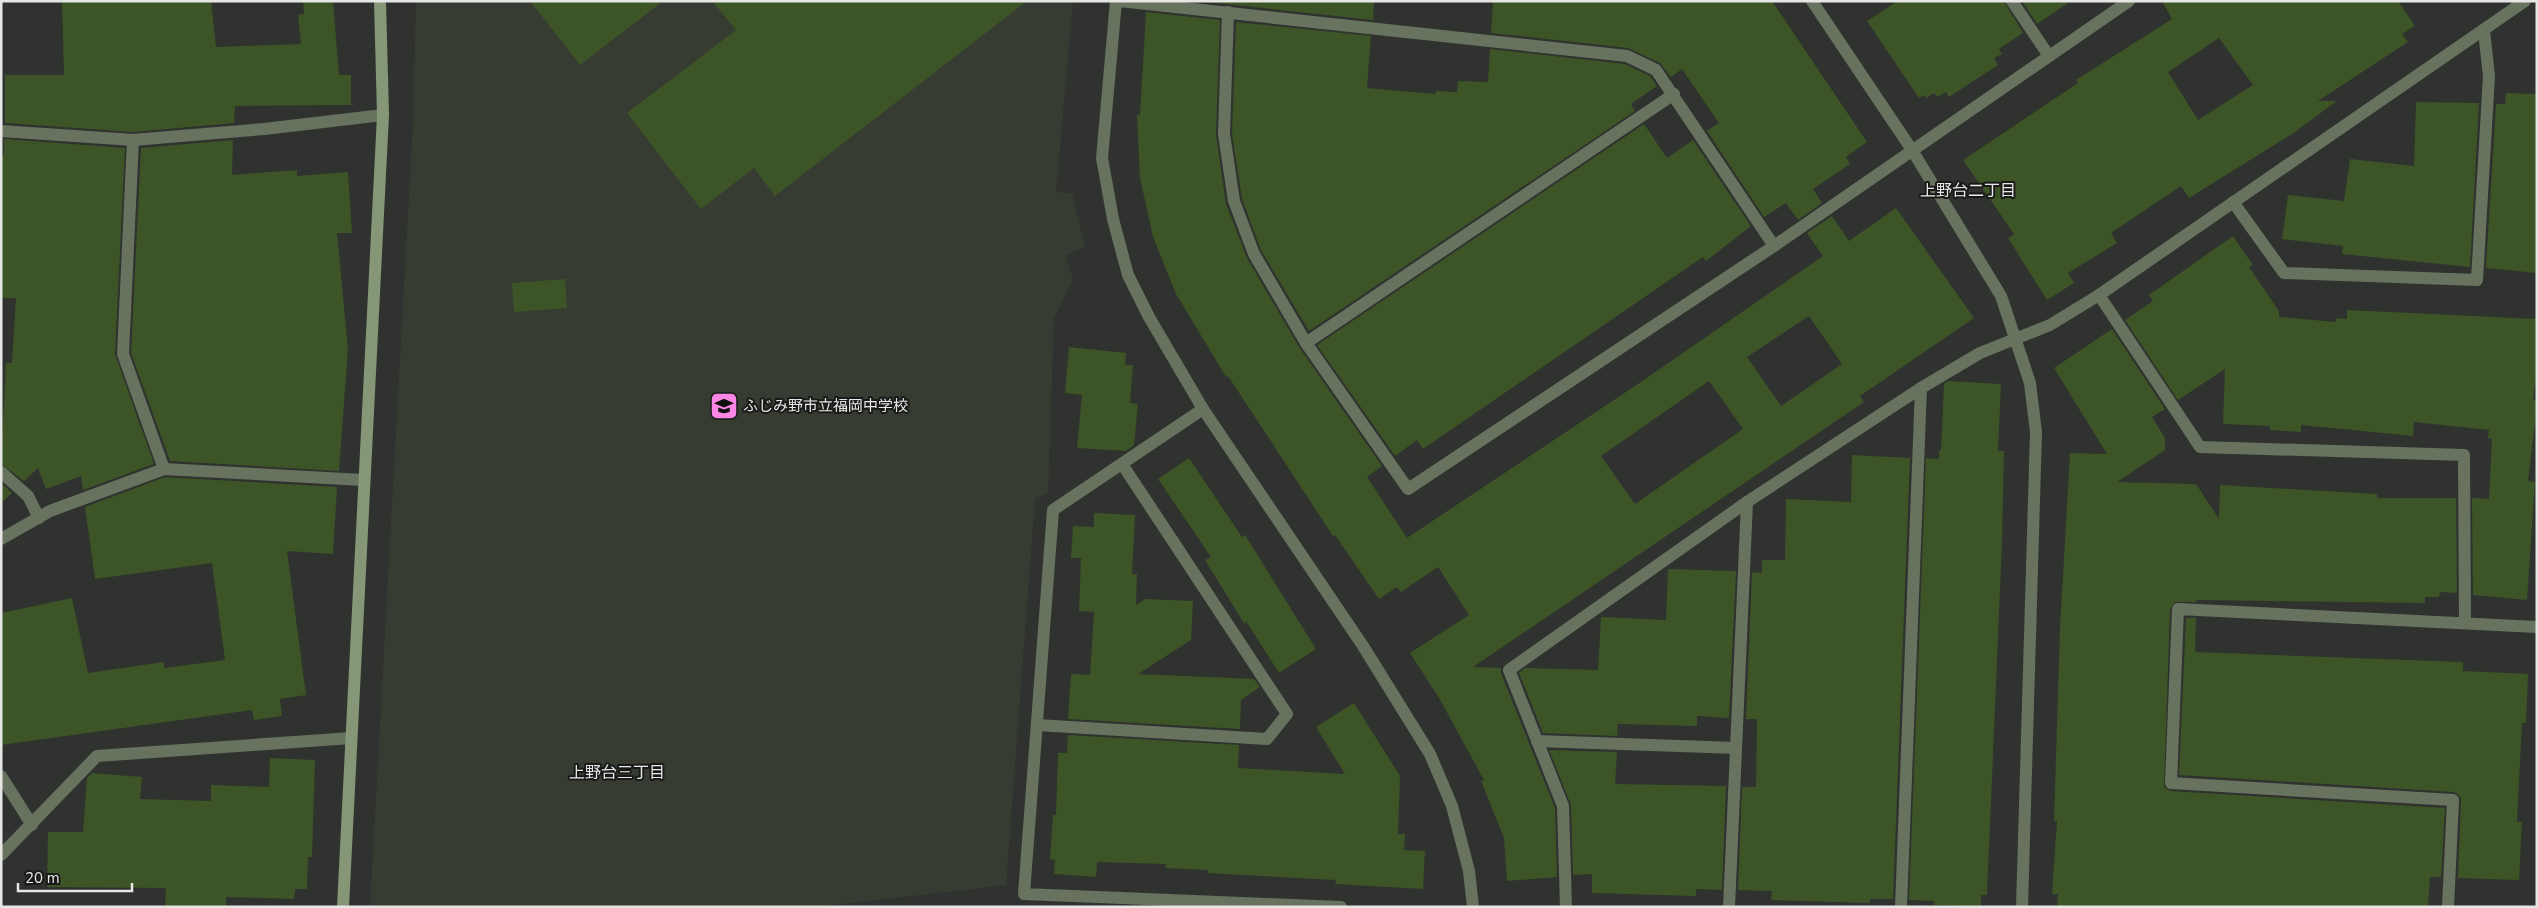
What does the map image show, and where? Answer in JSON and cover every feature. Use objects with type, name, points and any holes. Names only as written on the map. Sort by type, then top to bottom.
[{"type":"street","points":[[343,907],[363,480],[383,115],[380,1]]},
{"type":"street","points":[[1473,907],[1469,871],[1452,806],[1430,754],[1363,646],[1203,409],[1152,324],[1128,275],[1113,219],[1102,158],[1118,1],[1626,56],[1656,70],[1674,94],[1774,246]]},
{"type":"street","points":[[1812,1],[1912,150],[2001,296],[2017,338],[2030,382],[2036,432],[2022,907]]},
{"type":"street","points":[[2012,1],[2049,56]]},
{"type":"street","points":[[1228,12],[1224,134],[1234,201],[1254,254],[1306,343],[1408,489],[1774,246],[2129,1]]},
{"type":"street","points":[[1566,907],[1563,806],[1509,670],[1747,502],[1921,388],[1980,353],[2050,325],[2099,295],[2525,1]]},
{"type":"street","points":[[2233,202],[2284,273],[2477,280],[2489,76],[2484,30]]},
{"type":"street","points":[[1306,343],[1674,94]]},
{"type":"street","points":[[1,131],[133,140],[264,129],[383,115]]},
{"type":"street","points":[[133,140],[123,354],[164,469]]},
{"type":"street","points":[[2099,295],[2200,447],[2464,455],[2465,622]]},
{"type":"street","points":[[1902,907],[1921,388]]},
{"type":"street","points":[[1203,409],[1054,510],[1024,894],[1341,907]]},
{"type":"street","points":[[1037,724],[1267,739],[1287,714],[1122,464]]},
{"type":"street","points":[[1,539],[50,511],[164,469],[363,480]]},
{"type":"street","points":[[1,472],[28,496],[38,518]]},
{"type":"street","points":[[1729,907],[1747,502]]},
{"type":"street","points":[[2448,907],[2453,800],[2171,783],[2178,608],[2537,627]]},
{"type":"street","points":[[1,855],[97,756],[351,738]]},
{"type":"street","points":[[1537,741],[1736,748]]},
{"type":"street","points":[[1,776],[32,825]]},
{"type":"shaded area","name":"ふじみ野市立福岡中学校","points":[[416,1],[1073,1],[1056,192],[1072,193],[1085,247],[1066,255],[1073,279],[1054,319],[1048,493],[1035,499],[1006,885],[817,907],[370,907],[413,122]]},
{"type":"building","points":[[62,1],[211,1],[216,47],[301,44],[298,15],[304,14],[303,1],[333,1],[339,75],[351,75],[351,105],[235,106],[234,123],[133,132],[5,123],[5,75],[64,75]]},
{"type":"building","points":[[530,1],[663,1],[580,65]]},
{"type":"building","points":[[712,1],[1027,1],[775,196],[754,168],[701,209],[627,113],[736,30]]},
{"type":"building","points":[[1197,1],[1374,1],[1373,20]]},
{"type":"building","points":[[1493,1],[1772,1],[1867,142],[1846,157],[1850,164],[1813,189],[1822,203],[1798,220],[1786,203],[1764,217],[1707,131],[1719,123],[1682,69],[1671,77],[1660,63],[1628,48],[1491,33]]},
{"type":"building","points":[[1898,1],[2004,1],[2023,33],[1999,49],[2002,54],[1994,58],[1998,65],[1949,97],[1946,92],[1937,97],[1934,93],[1926,98],[1924,95],[1919,98],[1867,21]]},
{"type":"building","points":[[2022,1],[2071,1],[2037,24]]},
{"type":"building","points":[[2162,1],[2398,1],[2415,26],[2402,34],[2408,42],[2318,101],[2337,101],[2292,134],[2189,198],[2181,186],[2111,233],[2117,243],[2068,273],[2074,283],[2047,300],[2008,238],[2014,234],[1963,160],[2078,83],[2076,80],[2172,19]],"holes":[[[2219,38],[2253,85],[2198,120],[2168,72]]]},
{"type":"building","points":[[1146,12],[1220,20],[1216,134],[1226,204],[1247,258],[1299,347],[1382,466],[1367,477],[1407,538],[1638,384],[1823,256],[1807,233],[1832,216],[1849,241],[1896,208],[1974,318],[1860,396],[1864,402],[1473,667],[1501,668],[1501,673],[1555,808],[1557,877],[1507,881],[1504,838],[1481,781],[1484,780],[1439,698],[1410,653],[1469,615],[1438,567],[1401,592],[1397,587],[1379,599],[1335,535],[1333,536],[1228,376],[1226,377],[1176,294],[1153,237],[1140,178],[1137,115],[1140,115]],"holes":[[[1809,316],[1842,364],[1781,406],[1747,357]],[[1709,381],[1743,429],[1635,504],[1601,456]]]},
{"type":"building","points":[[1236,22],[1371,36],[1367,88],[1436,94],[1436,91],[1457,92],[1458,81],[1488,82],[1490,49],[1625,64],[1650,76],[1657,86],[1631,104],[1635,111],[1309,331],[1261,250],[1242,199],[1232,134]]},
{"type":"building","points":[[2506,93],[2537,94],[2537,273],[2486,268],[2496,104],[2505,104]]},
{"type":"building","points":[[2416,102],[2479,103],[2470,267],[2342,254],[2343,246],[2282,239],[2288,195],[2344,201],[2350,159],[2414,166]]},
{"type":"building","points":[[1644,124],[1667,158],[1693,140],[1751,226],[1706,261],[1703,257],[1423,449],[1417,440],[1395,456],[1317,345]]},
{"type":"building","points":[[4,139],[125,148],[115,354],[154,464],[83,490],[81,476],[46,489],[38,468],[24,481],[1,464],[6,363],[12,363],[16,298],[1,298],[1,155],[4,155]]},
{"type":"building","points":[[233,140],[232,175],[297,170],[297,176],[348,172],[352,233],[337,233],[348,349],[339,471],[170,461],[131,353],[141,148]]},
{"type":"building","points":[[2233,236],[2253,265],[2249,267],[2279,311],[2279,317],[2336,322],[2336,318],[2347,319],[2347,310],[2537,319],[2537,369],[2533,400],[2537,400],[2537,406],[2528,481],[2535,482],[2527,600],[2473,595],[2472,498],[2489,499],[2492,439],[2488,438],[2489,430],[2414,422],[2413,436],[2301,425],[2301,432],[2270,430],[2270,426],[2223,424],[2225,369],[2178,400],[2125,320],[2153,301],[2149,295]]},
{"type":"building","points":[[565,279],[567,308],[514,312],[512,283]]},
{"type":"building","points":[[2112,329],[2165,409],[2152,417],[2165,438],[2165,450],[2117,482],[2196,484],[2219,519],[2220,485],[2377,494],[2377,498],[2456,498],[2457,593],[2440,592],[2439,597],[2425,597],[2425,603],[2196,600],[2196,602],[2175,602],[2170,609],[2164,787],[2171,791],[2445,808],[2441,877],[2430,877],[2428,907],[2057,907],[2058,894],[2052,894],[2057,821],[2054,821],[2060,628],[2070,453],[2107,454],[2054,368]]},
{"type":"building","points":[[1069,347],[1126,353],[1125,365],[1133,365],[1130,403],[1138,404],[1134,445],[1126,451],[1077,448],[1082,395],[1065,393]]},
{"type":"building","points":[[1948,381],[2001,384],[1998,451],[2004,451],[2002,542],[1987,895],[1981,895],[1981,906],[1934,905],[1934,901],[1909,900],[1926,458],[1939,459],[1944,384]]},
{"type":"building","points":[[1852,455],[1910,458],[1893,899],[1870,899],[1870,903],[1771,900],[1772,891],[1738,890],[1742,787],[1756,787],[1757,719],[1746,719],[1752,572],[1762,573],[1762,560],[1785,560],[1786,499],[1851,502]]},
{"type":"building","points":[[1189,458],[1242,537],[1245,535],[1316,649],[1279,673],[1246,621],[1245,625],[1205,560],[1211,557],[1158,479]]},
{"type":"building","points":[[165,477],[337,487],[333,554],[287,551],[306,695],[280,699],[282,716],[254,720],[252,710],[1,745],[1,613],[72,598],[88,673],[164,662],[164,668],[225,660],[212,563],[95,579],[85,507]]},
{"type":"building","points":[[1,483],[12,493],[1,503]]},
{"type":"building","points":[[1094,513],[1135,515],[1132,574],[1137,574],[1136,605],[1145,599],[1193,601],[1191,640],[1138,674],[1254,679],[1260,687],[1241,700],[1240,729],[1068,719],[1071,674],[1090,675],[1094,612],[1079,611],[1081,558],[1071,558],[1073,526],[1094,527]]},
{"type":"building","points":[[1668,569],[1736,571],[1729,718],[1697,716],[1697,726],[1618,724],[1617,736],[1543,733],[1519,673],[1525,668],[1598,670],[1601,617],[1666,620]]},
{"type":"building","points":[[2186,618],[2196,618],[2195,652],[2463,662],[2463,671],[2528,674],[2526,723],[2522,723],[2517,822],[2522,822],[2519,880],[2458,878],[2461,800],[2460,796],[2454,792],[2179,775]]},
{"type":"building","points":[[1354,703],[1400,776],[1398,834],[1405,834],[1404,850],[1425,851],[1423,889],[1335,884],[1336,880],[1208,873],[1208,870],[1165,868],[1166,864],[1097,862],[1096,877],[1054,874],[1055,860],[1050,859],[1053,815],[1056,815],[1058,753],[1067,753],[1068,735],[1239,745],[1238,768],[1345,774],[1316,727]]},
{"type":"building","points":[[1549,750],[1617,752],[1615,784],[1726,786],[1722,890],[1696,889],[1696,896],[1592,893],[1592,874],[1573,875],[1571,805]]},
{"type":"building","points":[[270,758],[315,760],[312,857],[308,857],[307,889],[295,889],[294,899],[226,897],[226,907],[165,907],[166,888],[47,887],[48,832],[83,832],[87,778],[92,773],[142,777],[140,799],[211,801],[211,785],[269,787]]},
{"type":"place","name":"ふじみ野市立福岡中学校","points":[[724,406]]},
{"type":"district","name":"上野台二丁目","points":[[1968,190]]},
{"type":"district","name":"上野台三丁目","points":[[617,772]]}]
